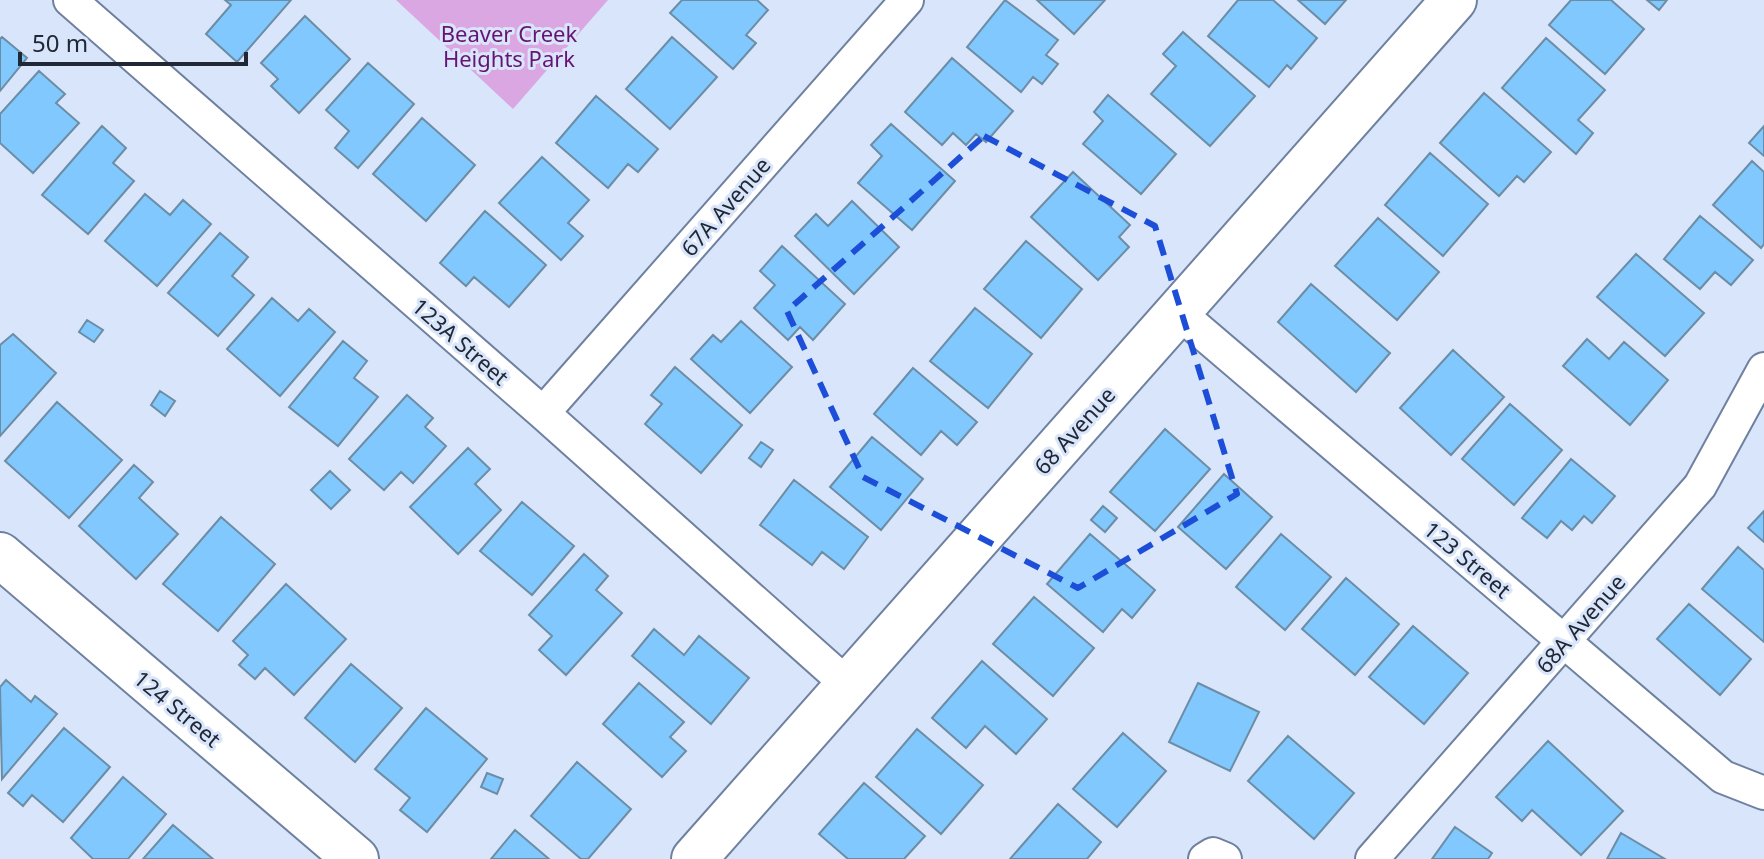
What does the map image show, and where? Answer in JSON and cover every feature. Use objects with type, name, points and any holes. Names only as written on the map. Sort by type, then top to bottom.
[{"type":"street","name":"123A Street","points":[[70,0],[543,413],[848,685]]},
{"type":"street","name":"67A Avenue","points":[[543,413],[907,0]]},
{"type":"street","name":"68 Avenue","points":[[694,859],[1454,0]]},
{"type":"street","name":"123 Street","points":[[1178,312],[1723,777],[1764,793]]},
{"type":"street","name":"68A Avenue","points":[[1372,859],[1700,486],[1764,369]]},
{"type":"street","name":"124 Street","points":[[0,555],[356,859]]},
{"type":"street","points":[[1205,859],[1213,854],[1225,859]]},
{"type":"highlighted area","points":[[984,136],[1155,226],[1237,494],[1078,588],[863,477],[787,311]]},
{"type":"green space","name":"Beaver Creek Heights Park","points":[[396,0],[608,0],[513,109]]},
{"type":"building","points":[[225,0],[291,0],[237,62],[206,34],[231,5]]},
{"type":"building","points":[[682,0],[757,0],[768,10],[746,35],[756,43],[733,69],[670,13]]},
{"type":"building","points":[[1005,0],[1058,40],[1046,55],[1058,64],[1042,84],[1033,77],[1021,92],[967,47]]},
{"type":"building","points":[[1037,0],[1105,0],[1074,34]]},
{"type":"building","points":[[1238,0],[1273,0],[1317,38],[1291,69],[1287,65],[1269,87],[1208,36]]},
{"type":"building","points":[[1298,0],[1346,0],[1325,24]]},
{"type":"building","points":[[1571,0],[1611,0],[1644,29],[1605,74],[1549,25]]},
{"type":"building","points":[[1647,0],[1667,0],[1659,10]]},
{"type":"building","points":[[305,16],[350,59],[299,113],[271,86],[278,79],[261,63]]},
{"type":"building","points":[[1183,32],[1255,96],[1210,146],[1151,94],[1176,66],[1163,54]]},
{"type":"building","points":[[2,37],[27,58],[0,91],[0,39]]},
{"type":"building","points":[[672,37],[717,77],[670,129],[626,89]]},
{"type":"building","points":[[1546,38],[1605,90],[1578,120],[1593,133],[1576,154],[1502,88]]},
{"type":"building","points":[[952,58],[1013,111],[986,142],[976,134],[966,145],[953,133],[942,145],[905,112]]},
{"type":"building","points":[[368,63],[414,104],[358,168],[335,148],[349,131],[326,110]]},
{"type":"building","points":[[39,71],[65,94],[56,103],[79,123],[33,173],[0,143],[0,114]]},
{"type":"building","points":[[1484,93],[1551,152],[1524,182],[1517,176],[1499,196],[1440,143]]},
{"type":"building","points":[[1108,95],[1176,154],[1141,194],[1083,144],[1103,121],[1094,112]]},
{"type":"building","points":[[596,96],[658,149],[638,172],[628,164],[608,188],[556,143]]},
{"type":"building","points":[[422,118],[475,165],[426,221],[373,174]]},
{"type":"building","points":[[891,124],[955,181],[912,230],[858,183],[882,156],[871,145]]},
{"type":"building","points":[[102,126],[126,148],[113,163],[134,181],[88,234],[42,195]]},
{"type":"building","points":[[1764,126],[1764,156],[1749,143]]},
{"type":"building","points":[[1430,153],[1488,204],[1443,256],[1385,205]]},
{"type":"building","points":[[542,157],[589,200],[568,223],[583,236],[561,260],[499,203]]},
{"type":"building","points":[[1752,161],[1764,172],[1764,244],[1761,248],[1713,205]]},
{"type":"building","points":[[1073,172],[1130,225],[1119,237],[1129,247],[1098,280],[1031,217]]},
{"type":"building","points":[[145,194],[170,215],[183,200],[211,224],[157,286],[105,241]]},
{"type":"building","points":[[852,201],[899,247],[854,294],[795,236],[816,214],[828,226]]},
{"type":"building","points":[[485,211],[546,265],[509,307],[474,277],[466,286],[440,263]]},
{"type":"building","points":[[1700,216],[1753,260],[1731,285],[1715,272],[1700,289],[1664,259]]},
{"type":"building","points":[[1378,218],[1439,272],[1397,320],[1335,266]]},
{"type":"building","points":[[220,233],[248,257],[232,276],[254,295],[218,336],[168,293]]},
{"type":"building","points":[[1026,241],[1082,289],[1041,338],[984,289]]},
{"type":"building","points":[[782,246],[845,304],[813,340],[800,327],[788,340],[754,308],[775,285],[760,271]]},
{"type":"building","points":[[1636,254],[1704,313],[1665,356],[1597,297]]},
{"type":"building","points":[[1311,284],[1390,353],[1356,392],[1278,322]]},
{"type":"building","points":[[272,298],[298,321],[309,309],[335,332],[280,396],[227,349]]},
{"type":"building","points":[[975,308],[1032,354],[988,408],[930,361]]},
{"type":"building","points":[[87,320],[103,330],[94,342],[79,332]]},
{"type":"building","points":[[741,321],[792,367],[750,413],[691,359],[713,335],[721,342]]},
{"type":"building","points":[[13,334],[56,373],[0,436],[0,345]]},
{"type":"building","points":[[1587,339],[1609,359],[1624,342],[1668,380],[1630,425],[1563,366]]},
{"type":"building","points":[[343,341],[367,361],[354,378],[378,397],[338,446],[289,407]]},
{"type":"building","points":[[1453,350],[1504,397],[1451,455],[1400,408]]},
{"type":"building","points":[[675,367],[742,425],[701,473],[645,424],[662,404],[651,395]]},
{"type":"building","points":[[913,368],[977,422],[957,445],[941,431],[921,455],[874,414]]},
{"type":"building","points":[[160,391],[175,401],[165,416],[151,405]]},
{"type":"building","points":[[407,395],[433,418],[425,427],[446,446],[413,483],[401,472],[384,490],[349,459]]},
{"type":"building","points":[[57,402],[122,460],[69,518],[5,461]]},
{"type":"building","points":[[1510,404],[1562,450],[1514,505],[1462,459]]},
{"type":"building","points":[[1165,429],[1210,469],[1155,531],[1110,492]]},
{"type":"building","points":[[872,437],[923,479],[881,530],[830,487]]},
{"type":"building","points":[[761,442],[773,450],[761,467],[749,458]]},
{"type":"building","points":[[468,448],[490,469],[475,484],[501,510],[458,554],[410,507]]},
{"type":"building","points":[[1571,459],[1615,496],[1592,523],[1584,516],[1572,530],[1561,521],[1547,538],[1522,518]]},
{"type":"building","points":[[134,465],[153,482],[139,498],[178,534],[136,579],[79,526]]},
{"type":"building","points":[[330,471],[350,490],[331,509],[311,490]]},
{"type":"building","points":[[1224,474],[1272,517],[1226,569],[1178,527]]},
{"type":"building","points":[[794,480],[868,537],[844,569],[822,552],[812,565],[760,525]]},
{"type":"building","points":[[522,502],[574,546],[532,595],[480,551]]},
{"type":"building","points":[[1103,506],[1117,518],[1105,532],[1091,520]]},
{"type":"building","points":[[1764,511],[1764,542],[1748,528]]},
{"type":"building","points":[[221,517],[275,564],[218,631],[163,584]]},
{"type":"building","points":[[1090,534],[1155,590],[1132,618],[1122,609],[1103,632],[1047,584]]},
{"type":"building","points":[[1281,534],[1331,577],[1285,630],[1236,587]]},
{"type":"building","points":[[1738,547],[1764,570],[1764,642],[1702,589]]},
{"type":"building","points":[[584,554],[608,576],[596,590],[622,613],[566,675],[539,650],[552,636],[529,615]]},
{"type":"building","points":[[1346,578],[1399,624],[1355,675],[1302,629]]},
{"type":"building","points":[[286,584],[346,639],[294,695],[265,668],[255,679],[239,665],[248,655],[233,641]]},
{"type":"building","points":[[1034,597],[1094,648],[1053,696],[993,644]]},
{"type":"building","points":[[1689,604],[1751,659],[1720,695],[1657,639]]},
{"type":"building","points":[[1413,626],[1468,673],[1424,724],[1369,677]]},
{"type":"building","points":[[654,629],[684,655],[699,636],[749,678],[711,724],[632,656]]},
{"type":"building","points":[[982,661],[1047,719],[1016,754],[985,726],[966,748],[932,718]]},
{"type":"building","points":[[351,664],[402,708],[355,762],[305,718]]},
{"type":"building","points":[[6,680],[31,702],[35,696],[57,714],[2,779],[0,687]]},
{"type":"building","points":[[639,683],[684,722],[670,737],[686,751],[662,777],[603,724]]},
{"type":"building","points":[[1198,683],[1259,712],[1230,771],[1169,742]]},
{"type":"building","points":[[426,708],[487,759],[427,832],[400,810],[410,798],[375,769]]},
{"type":"building","points":[[64,728],[110,767],[63,822],[32,795],[23,806],[8,793]]},
{"type":"building","points":[[917,729],[983,785],[941,834],[876,777]]},
{"type":"building","points":[[1123,733],[1166,771],[1117,827],[1073,789]]},
{"type":"building","points":[[1288,736],[1354,793],[1314,839],[1248,781]]},
{"type":"building","points":[[1548,741],[1623,811],[1581,855],[1532,810],[1522,821],[1496,797]]},
{"type":"building","points":[[577,762],[631,809],[588,859],[581,859],[531,816]]},
{"type":"building","points":[[487,773],[503,779],[497,794],[481,787]]},
{"type":"building","points":[[123,777],[166,814],[128,859],[93,859],[71,838]]},
{"type":"building","points":[[864,783],[925,836],[904,859],[848,859],[819,834]]},
{"type":"building","points":[[1058,804],[1101,842],[1087,859],[1010,859]]},
{"type":"building","points":[[173,825],[213,859],[143,859]]},
{"type":"building","points":[[1455,827],[1492,853],[1488,859],[1432,859]]},
{"type":"building","points":[[515,830],[549,859],[491,859]]},
{"type":"building","points":[[1621,833],[1665,859],[1607,859]]}]
